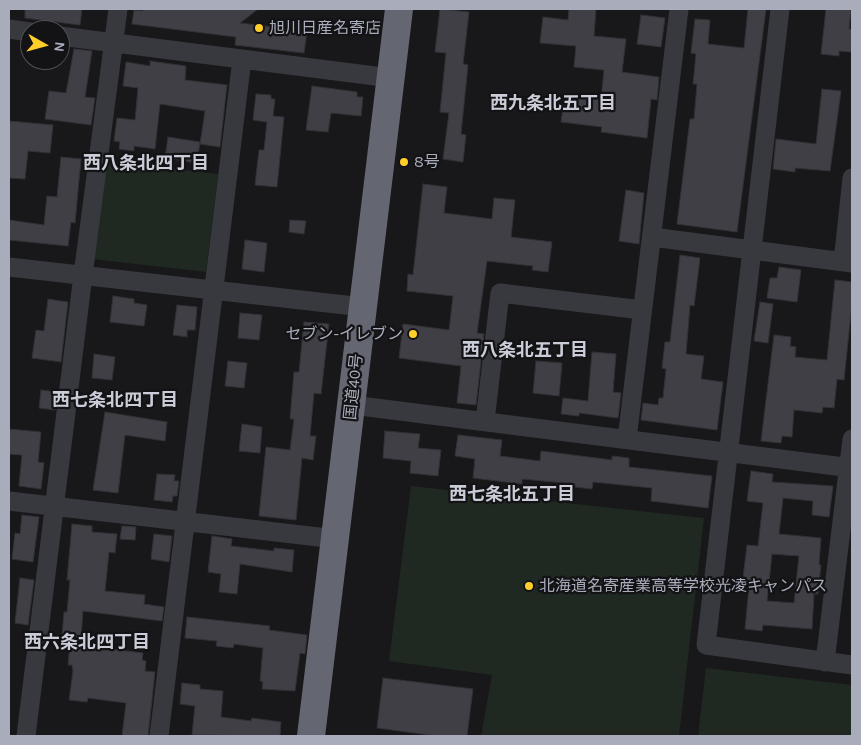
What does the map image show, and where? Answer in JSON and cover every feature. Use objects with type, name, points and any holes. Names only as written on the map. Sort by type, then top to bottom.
[{"type":"highway","name":"国道40号","points":[[311,736],[399,9]]},
{"type":"street","points":[[26,736],[82,276],[118,9]]},
{"type":"street","points":[[627,440],[679,9]]},
{"type":"street","points":[[780,9],[730,452],[706,645],[852,665]]},
{"type":"street","points":[[70,37],[391,78]]},
{"type":"street","points":[[159,736],[242,59]]},
{"type":"street","points":[[652,237],[847,262],[852,178]]},
{"type":"street","points":[[9,267],[363,307]]},
{"type":"street","points":[[485,421],[500,293],[642,310]]},
{"type":"street","points":[[352,405],[850,468]]},
{"type":"street","points":[[825,662],[850,468],[852,439]]},
{"type":"street","points":[[9,501],[336,539]]},
{"type":"shaded area","points":[[105,161],[218,174],[206,272],[93,259]]},
{"type":"shaded area","name":"北海道名寄産業高等学校光凌キャンパス","points":[[411,486],[704,518],[679,736],[481,736],[492,675],[389,661]]},
{"type":"shaded area","points":[[706,668],[852,685],[852,736],[698,736]]},
{"type":"building","points":[[25,9],[82,9],[80,25],[70,24],[70,20],[25,18]]},
{"type":"building","points":[[143,9],[258,9],[240,23],[307,31],[304,53],[235,45],[236,37],[132,24],[134,10],[143,11]]},
{"type":"building","points":[[440,9],[469,12],[463,64],[468,65],[461,134],[466,135],[463,162],[443,159],[449,113],[440,112],[446,53],[435,52]]},
{"type":"building","points":[[569,9],[596,9],[594,36],[626,39],[622,72],[659,77],[657,100],[651,99],[647,138],[601,132],[602,127],[561,122],[565,96],[601,100],[604,70],[574,67],[576,46],[540,43],[543,17],[568,20]]},
{"type":"building","points":[[748,9],[766,9],[737,232],[677,224],[690,119],[694,119],[697,84],[693,84],[696,54],[691,53],[695,19],[710,20],[708,44],[744,48]]},
{"type":"building","points":[[826,9],[851,9],[849,29],[852,29],[852,52],[839,51],[839,56],[821,54]]},
{"type":"building","points":[[641,15],[665,18],[661,47],[637,44]]},
{"type":"building","points":[[74,49],[92,51],[85,97],[95,98],[91,125],[45,119],[49,91],[66,93]]},
{"type":"building","points":[[150,61],[186,66],[185,80],[227,85],[220,147],[200,144],[205,111],[160,104],[155,149],[134,146],[134,151],[119,149],[120,142],[114,141],[117,118],[135,120],[138,88],[123,86],[126,62],[150,66]]},
{"type":"building","points":[[312,86],[357,92],[357,97],[363,97],[361,116],[331,113],[328,132],[306,130]]},
{"type":"building","points":[[822,89],[841,91],[830,171],[795,168],[795,172],[773,169],[776,139],[816,144]]},
{"type":"building","points":[[256,94],[271,95],[271,99],[275,99],[273,116],[284,117],[277,187],[255,185],[259,150],[264,150],[267,122],[253,120]]},
{"type":"building","points":[[9,121],[53,125],[50,153],[28,151],[25,179],[9,178]]},
{"type":"building","points":[[168,137],[200,142],[197,163],[165,158]]},
{"type":"building","points":[[61,157],[81,159],[75,223],[71,222],[68,246],[9,240],[9,220],[44,225],[47,196],[57,197]]},
{"type":"building","points":[[423,184],[447,187],[444,213],[492,219],[494,198],[515,200],[511,237],[552,242],[548,272],[532,270],[533,266],[487,261],[477,333],[484,334],[476,405],[457,403],[461,366],[399,358],[403,324],[449,330],[453,296],[407,291],[408,274],[413,275]]},
{"type":"building","points":[[626,190],[644,193],[639,244],[619,241]]},
{"type":"building","points":[[290,220],[306,221],[304,234],[289,232]]},
{"type":"building","points":[[245,240],[267,243],[264,272],[242,269]]},
{"type":"building","points":[[680,255],[700,258],[694,306],[690,305],[686,354],[704,356],[701,379],[723,382],[717,430],[641,420],[643,403],[658,405],[659,398],[663,398],[666,369],[662,368],[665,342],[670,342]]},
{"type":"building","points":[[779,267],[801,270],[797,302],[767,298],[770,278],[777,278]]},
{"type":"building","points":[[835,280],[852,282],[852,303],[844,380],[837,379],[834,408],[823,407],[822,413],[794,410],[792,437],[782,436],[781,443],[761,441],[774,335],[791,337],[790,346],[796,347],[795,357],[827,360]]},
{"type":"building","points":[[113,296],[134,299],[134,303],[147,305],[144,326],[110,322]]},
{"type":"building","points":[[48,299],[68,302],[61,362],[32,358],[36,330],[44,331]]},
{"type":"building","points":[[760,302],[773,304],[768,343],[754,341]]},
{"type":"building","points":[[177,305],[197,307],[195,330],[187,330],[187,337],[173,335]]},
{"type":"building","points":[[240,313],[262,315],[259,340],[238,338]]},
{"type":"building","points":[[304,322],[329,324],[321,394],[314,393],[310,436],[316,436],[313,460],[302,458],[296,520],[259,516],[266,447],[290,450],[294,419],[290,419],[294,372],[299,372]]},
{"type":"building","points":[[592,352],[616,354],[613,392],[621,393],[618,418],[579,413],[579,416],[561,414],[563,398],[588,401]]},
{"type":"building","points":[[94,354],[115,357],[112,380],[92,378]]},
{"type":"building","points":[[228,361],[247,363],[244,388],[225,386]]},
{"type":"building","points":[[536,361],[562,363],[559,396],[533,393]]},
{"type":"building","points":[[41,390],[57,392],[55,410],[39,408]]},
{"type":"building","points":[[105,412],[167,422],[165,441],[125,435],[118,493],[93,490]]},
{"type":"building","points":[[242,424],[262,427],[260,453],[239,451]]},
{"type":"building","points":[[9,429],[41,432],[38,462],[44,463],[41,489],[19,486],[22,455],[9,454]]},
{"type":"building","points":[[385,431],[420,434],[418,448],[441,450],[438,476],[410,473],[411,461],[383,458]]},
{"type":"building","points":[[458,435],[502,440],[500,456],[540,461],[541,451],[612,460],[612,456],[629,458],[629,467],[712,476],[708,508],[651,501],[652,488],[593,482],[592,489],[575,487],[575,484],[522,479],[522,484],[473,478],[475,459],[455,456]]},
{"type":"building","points":[[751,471],[773,474],[772,482],[833,486],[829,517],[812,515],[813,501],[783,498],[779,534],[821,538],[819,565],[821,565],[818,594],[814,594],[812,629],[763,625],[762,631],[745,629],[749,587],[742,586],[747,545],[758,546],[763,503],[747,501]],"holes":[[[772,554],[799,556],[794,603],[767,601]]]},
{"type":"building","points":[[157,474],[175,475],[174,481],[179,481],[177,496],[173,496],[172,502],[154,500]]},
{"type":"building","points":[[22,515],[39,517],[33,562],[12,559],[15,533],[20,534]]},
{"type":"building","points":[[72,524],[92,526],[92,532],[117,534],[115,553],[109,552],[105,591],[145,595],[144,604],[164,607],[162,621],[83,611],[81,638],[62,636],[64,612],[67,612],[70,580],[67,580]]},
{"type":"building","points":[[122,526],[136,527],[135,540],[120,539]]},
{"type":"building","points":[[154,534],[172,536],[169,562],[151,559]]},
{"type":"building","points":[[212,536],[232,539],[231,546],[274,551],[274,548],[294,550],[292,572],[240,564],[237,594],[219,592],[221,574],[208,572]]},
{"type":"building","points":[[20,578],[34,580],[28,625],[15,623]]},
{"type":"building","points":[[187,617],[270,626],[269,630],[307,635],[305,654],[300,653],[295,691],[262,689],[263,682],[260,681],[263,648],[234,644],[233,648],[216,646],[217,641],[185,638]]},
{"type":"building","points":[[70,644],[143,653],[142,660],[146,661],[145,671],[155,672],[148,736],[122,736],[126,703],[88,698],[87,702],[69,700],[73,671],[72,665],[68,665]]},
{"type":"building","points":[[383,678],[473,689],[467,736],[437,736],[377,728]]},
{"type":"building","points":[[182,683],[200,685],[200,689],[223,691],[221,717],[251,721],[252,718],[281,722],[280,736],[192,735],[195,706],[180,704]]},
{"type":"place","name":"旭川日産名寄店","points":[[259,28]]},
{"type":"place","name":"8号","points":[[404,162]]},
{"type":"place","name":"セブン-イレブン","points":[[413,334]]},
{"type":"place","name":"北海道名寄産業高等学校光凌キャンパス","points":[[529,586]]},
{"type":"district","name":"西九条北五丁目","points":[[553,104]]},
{"type":"district","name":"西八条北四丁目","points":[[146,164]]},
{"type":"district","name":"西八条北五丁目","points":[[525,351]]},
{"type":"district","name":"西七条北四丁目","points":[[115,401]]},
{"type":"district","name":"西七条北五丁目","points":[[512,495]]},
{"type":"district","name":"西六条北四丁目","points":[[87,643]]}]
